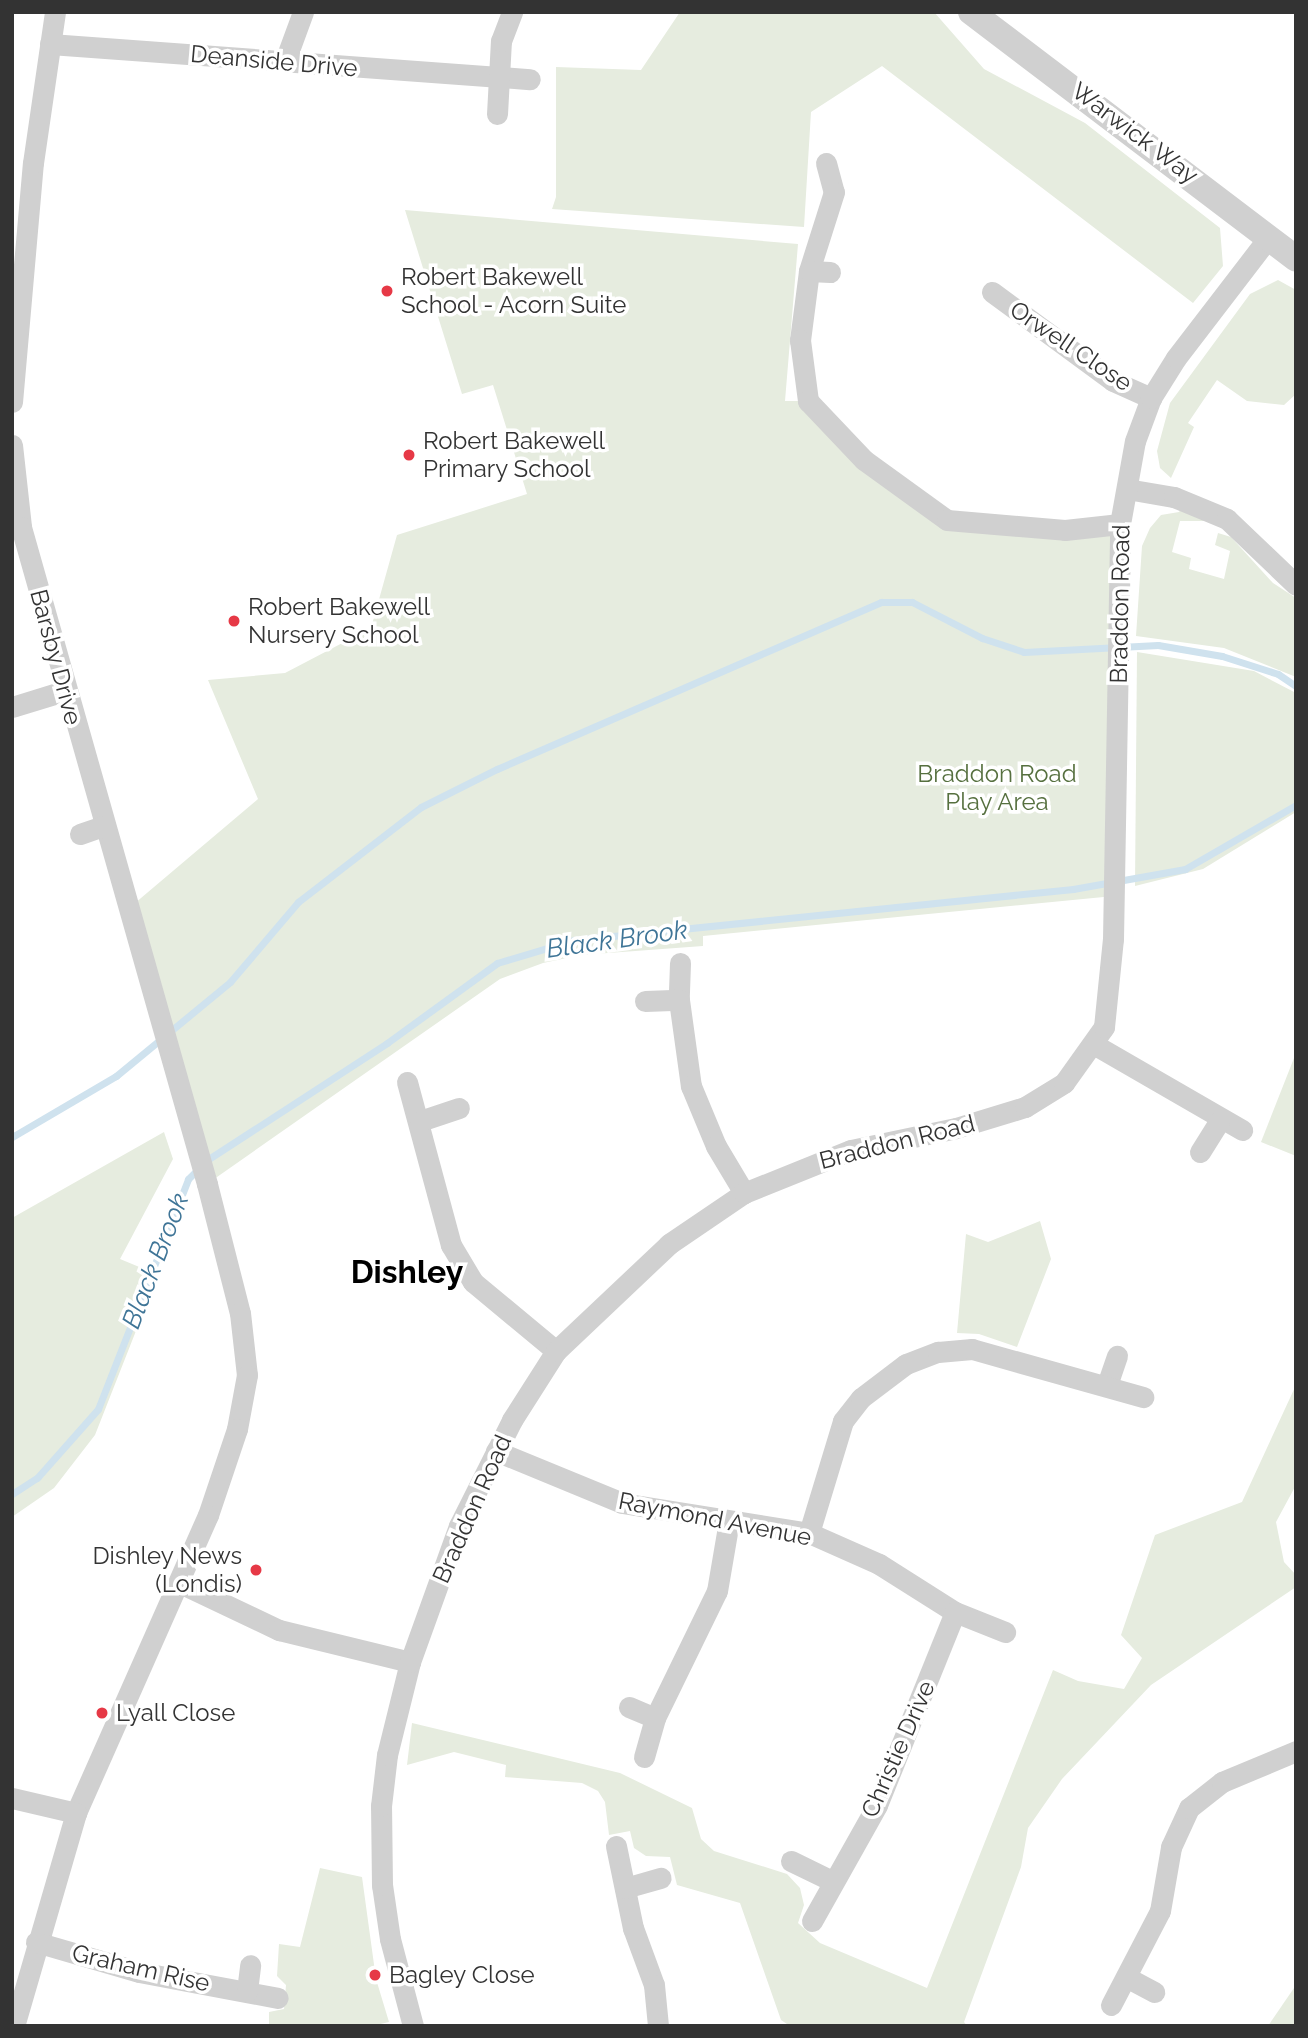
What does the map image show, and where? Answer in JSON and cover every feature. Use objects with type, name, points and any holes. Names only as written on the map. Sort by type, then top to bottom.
[{"type":"street","points":[[12,402],[27,225],[55,12]]},
{"type":"street","points":[[285,61],[303,12]]},
{"type":"street","points":[[497,114],[501,41],[512,12]]},
{"type":"street","name":"Warwick Way","points":[[971,12],[1296,258]]},
{"type":"street","name":"Deanside Drive","points":[[50,44],[498,79],[530,79]]},
{"type":"street","points":[[826,163],[834,192],[809,271],[800,340],[808,401],[864,460],[947,520],[1065,530],[1120,524]]},
{"type":"street","name":"Braddon Road","points":[[414,2026],[390,1938],[380,1847],[387,1755],[410,1662],[459,1526],[496,1451],[556,1351],[669,1244],[744,1193],[851,1150],[956,1128],[1025,1107],[1064,1083],[1096,1045],[1110,1000],[1120,524],[1135,441],[1151,398],[1176,358],[1269,237]]},
{"type":"street","points":[[809,271],[831,272]]},
{"type":"street","name":"Orwell Close","points":[[992,292],[1114,381],[1151,398]]},
{"type":"street","name":"Barsby Drive","points":[[12,444],[21,527],[64,691],[207,1184],[240,1314],[247,1375],[237,1429],[180,1583]]},
{"type":"street","points":[[1127,489],[1174,497],[1227,519],[1296,584]]},
{"type":"street","points":[[12,706],[64,691]]},
{"type":"street","points":[[80,834],[103,826]]},
{"type":"street","points":[[680,963],[679,1000],[691,1086],[716,1146],[744,1193]]},
{"type":"street","points":[[645,1001],[679,1000]]},
{"type":"street","points":[[1096,1045],[1219,1121],[1242,1130]]},
{"type":"street","points":[[407,1082],[457,1255],[473,1282],[556,1351]]},
{"type":"street","points":[[420,1121],[459,1108]]},
{"type":"street","points":[[1200,1152],[1219,1121]]},
{"type":"street","points":[[809,1533],[843,1421],[861,1398],[906,1364],[938,1352],[972,1349],[1143,1397]]},
{"type":"street","points":[[1107,1385],[1117,1356]]},
{"type":"street","name":"Raymond Avenue","points":[[496,1451],[622,1503],[809,1533],[879,1564],[955,1612],[1005,1632]]},
{"type":"street","points":[[644,1758],[656,1718],[717,1591],[729,1521]]},
{"type":"street","points":[[14,2026],[36,1942],[76,1813],[180,1583],[279,1630],[410,1662]]},
{"type":"street","name":"Christie Drive","points":[[812,1921],[832,1881],[877,1805],[955,1612]]},
{"type":"street","points":[[629,1707],[656,1718]]},
{"type":"street","points":[[1111,2004],[1160,1911],[1171,1847],[1189,1808],[1222,1782],[1296,1751]]},
{"type":"street","points":[[12,1798],[76,1813]]},
{"type":"street","points":[[616,1846],[633,1928],[654,1985],[658,2026]]},
{"type":"street","points":[[791,1861],[832,1881]]},
{"type":"street","points":[[625,1888],[661,1878]]},
{"type":"street","name":"Graham Rise","points":[[36,1942],[138,1972],[278,1998]]},
{"type":"street","name":"Graham Rise","points":[[247,1991],[250,1965]]},
{"type":"street","points":[[1126,1977],[1154,1992]]},
{"type":"green space","points":[[680,12],[934,12],[984,69],[1085,123],[1220,228],[1223,266],[1193,303],[882,66],[811,112],[804,227],[552,209],[556,197],[556,67],[641,70]]},
{"type":"green space","name":"Braddon Road Play Area","points":[[405,210],[798,244],[785,401],[808,401],[947,520],[1120,524],[1114,896],[703,936],[703,946],[581,955],[543,963],[500,979],[207,1184],[128,909],[258,799],[208,680],[285,673],[371,628],[397,535],[527,494],[493,385],[462,394]]},
{"type":"green space","points":[[1278,280],[1296,290],[1296,394],[1284,405],[1247,401],[1217,380],[1188,423],[1194,427],[1171,478],[1160,468],[1157,451],[1170,403],[1250,294]]},
{"type":"green space","points":[[1183,506],[1206,521],[1180,521],[1172,552],[1191,558],[1189,569],[1224,579],[1230,551],[1215,545],[1218,533],[1231,537],[1273,583],[1296,598],[1296,677],[1224,648],[1136,636],[1142,546],[1150,528],[1161,515],[1179,512]]},
{"type":"green space","points":[[1137,652],[1254,671],[1296,693],[1296,812],[1203,869],[1135,886]]},
{"type":"green space","points":[[1296,1053],[1296,1156],[1261,1142]]},
{"type":"green space","points":[[164,1132],[173,1159],[120,1259],[149,1271],[156,1280],[95,1435],[54,1488],[12,1517],[12,1218]]},
{"type":"green space","points":[[1040,1221],[1051,1259],[1017,1347],[979,1334],[957,1333],[966,1234],[988,1242]]},
{"type":"green space","points":[[1296,1385],[1296,1485],[1276,1522],[1284,1562],[1296,1575],[1296,1587],[1151,1685],[1062,1779],[1028,1828],[1021,1867],[964,2022],[967,2026],[790,2026],[781,2020],[740,1903],[677,1885],[670,1857],[646,1856],[634,1848],[630,1831],[609,1835],[605,1802],[598,1791],[582,1783],[505,1777],[506,1765],[454,1752],[407,1765],[412,1723],[620,1773],[692,1808],[701,1839],[714,1851],[787,1874],[800,1888],[804,1905],[798,1923],[820,1943],[927,1988],[1053,1670],[1078,1681],[1124,1689],[1142,1658],[1121,1635],[1155,1535],[1242,1502]]},
{"type":"green space","points":[[320,1868],[362,1877],[376,1979],[389,2022],[372,2026],[269,2026],[269,2012],[284,2009],[286,1985],[277,1976],[279,1944],[300,1947]]},
{"type":"green space","points":[[1294,1988],[1296,2026],[1268,2026]]},
{"type":"waterway","name":"Black Brook","points":[[12,1137],[116,1076],[230,982],[298,902],[421,807],[497,769],[881,602],[912,602],[982,638],[1024,652],[1158,645],[1222,656],[1278,674],[1296,686]]},
{"type":"waterway","name":"Black Brook","points":[[12,1494],[37,1478],[98,1409],[188,1179],[207,1160],[387,1043],[497,963],[574,940],[1073,889],[1185,869],[1296,805]]},
{"type":"place","name":"Robert Bakewell School - Acorn Suite","points":[[387,291]]},
{"type":"place","name":"Robert Bakewell Primary School","points":[[409,455]]},
{"type":"place","name":"Robert Bakewell Nursery School","points":[[234,621]]},
{"type":"place","name":"Dishley News (Londis)","points":[[256,1570]]},
{"type":"place","name":"Lyall Close","points":[[102,1713]]},
{"type":"place","name":"Bagley Close","points":[[375,1975]]},
{"type":"district","name":"Dishley","points":[[407,1272]]}]
